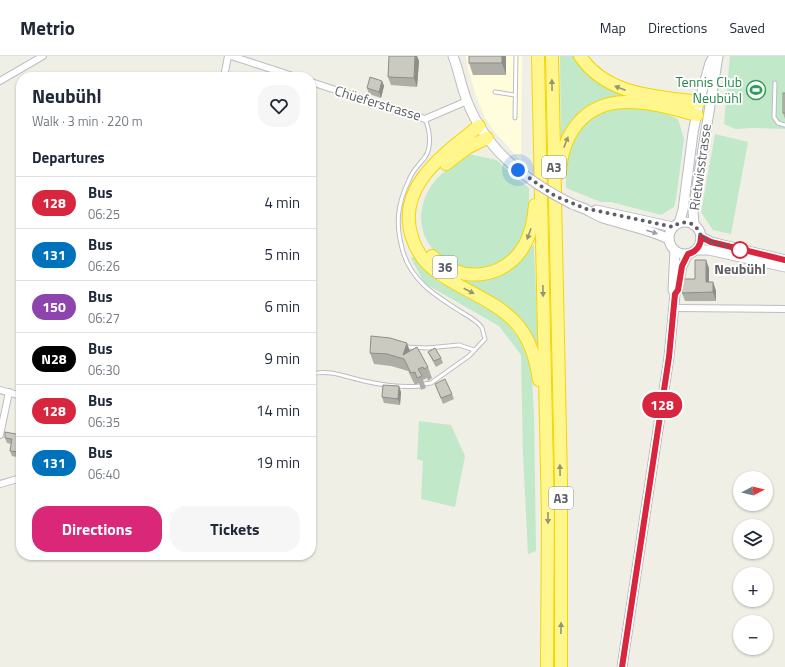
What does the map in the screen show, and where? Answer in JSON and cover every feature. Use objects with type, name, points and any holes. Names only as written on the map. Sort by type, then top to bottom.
[{"type":"highway","name":"A3","points":[[538,56],[546,423],[548,562],[547,667]]},
{"type":"highway","name":"A3","points":[[552,56],[561,535],[561,667]]},
{"type":"highway","points":[[580,56],[594,73],[618,88],[643,95],[704,106]]},
{"type":"highway","points":[[557,278],[561,253],[561,164],[566,141],[577,124],[597,108],[624,102],[646,104],[697,115]]},
{"type":"highway","points":[[479,126],[436,162],[418,184],[410,204],[410,230],[418,252],[434,269],[449,280],[500,309],[522,330],[531,347],[536,363],[546,423]]},
{"type":"highway","name":"36","points":[[487,138],[458,155],[440,170],[427,183],[419,200],[416,220],[420,238],[430,254],[444,266],[460,273],[480,275],[499,269],[516,257],[525,244],[532,225],[540,168]]},
{"type":"main road","points":[[453,56],[457,61],[467,102],[479,126],[487,138],[518,170],[542,188],[572,204],[589,210],[676,225],[687,222],[694,225],[699,231],[701,237],[700,244],[696,250]]},
{"type":"main road","name":"Rietwisstrasse","points":[[694,225],[693,211],[704,106],[710,63],[714,56]]},
{"type":"main road","name":"Rietwisstrasse","points":[[676,225],[683,210],[693,133],[697,115],[704,106],[717,68],[718,56]]},
{"type":"main road","points":[[589,210],[594,215],[602,218],[659,234],[669,239]]},
{"type":"main road","points":[[676,225],[670,233],[669,239],[671,247],[681,254],[688,254],[696,250],[709,250],[785,267]]},
{"type":"main road","points":[[701,237],[711,242],[785,260]]},
{"type":"main road","points":[[622,667],[668,365],[675,294],[673,290],[675,251]]},
{"type":"main road","points":[[675,294],[678,290],[682,266],[688,254]]},
{"type":"street","points":[[0,81],[43,56]]},
{"type":"street","points":[[225,72],[228,56]]},
{"type":"street","points":[[231,56],[281,72]]},
{"type":"street","name":"Chüeferstrasse","points":[[316,84],[425,119],[467,102]]},
{"type":"street","points":[[674,308],[785,309]]},
{"type":"street","points":[[0,390],[16,394]]},
{"type":"street","points":[[0,435],[8,392]]},
{"type":"street","points":[[0,484],[16,479]]},
{"type":"lane","points":[[515,118],[516,56]]},
{"type":"lane","points":[[774,83],[774,117],[778,123],[785,125]]},
{"type":"lane","points":[[495,92],[515,94]]},
{"type":"lane","points":[[424,384],[431,383],[469,356],[485,339],[481,326],[468,316],[435,296],[425,286],[411,269],[402,249],[397,226],[399,208],[409,178],[428,151],[428,126],[425,119]]},
{"type":"lane","points":[[400,346],[427,348],[459,345],[474,350]]},
{"type":"lane","points":[[316,373],[333,373],[364,381],[405,388],[420,386]]},
{"type":"shaded area","points":[[466,56],[522,56],[521,161],[492,129],[485,117],[477,99]]},
{"type":"green space","points":[[560,56],[575,56],[628,94],[627,99],[571,123],[561,139]]},
{"type":"green space","name":"Tennis Club Neubühl","points":[[730,56],[785,56],[785,129],[735,129],[724,124]]},
{"type":"green space","points":[[642,107],[664,113],[678,119],[684,139],[674,207],[661,215],[611,202],[601,202],[566,188],[566,158],[575,134],[590,118],[608,108]]},
{"type":"green space","points":[[715,134],[748,142],[731,234],[713,230],[701,212]]},
{"type":"green space","points":[[468,154],[497,160],[511,174],[529,188],[528,218],[523,236],[510,256],[492,267],[472,269],[453,264],[436,253],[425,237],[421,216],[430,187],[440,176]]},
{"type":"green space","points":[[534,245],[538,349],[532,340],[451,277],[467,278]]},
{"type":"green space","points":[[416,256],[434,279],[502,317],[523,343],[528,356],[532,379],[536,551],[528,554],[523,455],[521,355],[499,326],[424,283],[411,258]]},
{"type":"green space","points":[[419,421],[451,425],[465,456],[455,507],[421,499],[423,461],[417,459]]},
{"type":"building","points":[[389,56],[415,56],[414,78],[388,77]]},
{"type":"building","points":[[469,56],[502,56],[502,63],[469,63]]},
{"type":"building","points":[[370,77],[382,81],[379,92],[367,88]]},
{"type":"building","points":[[783,93],[785,93],[785,113],[783,113]]},
{"type":"building","points":[[695,260],[706,260],[706,282],[713,282],[713,292],[682,293],[682,279],[695,279]]},
{"type":"building","points":[[371,336],[390,338],[407,343],[403,355],[417,347],[428,367],[418,369],[422,376],[417,378],[415,372],[411,373],[404,359],[387,354],[370,353]]},
{"type":"building","points":[[435,348],[441,358],[434,361],[428,352]]},
{"type":"building","points":[[445,379],[452,394],[441,398],[435,384]]},
{"type":"building","points":[[383,385],[399,386],[398,399],[382,397]]},
{"type":"building","points":[[5,432],[16,434],[16,452],[10,451],[12,439],[5,438]]},
{"type":"bus line","name":"128","points":[[622,667],[669,357],[675,294],[678,290],[682,266],[688,254],[694,252],[699,247],[701,237],[711,242],[740,250],[785,260]]},
{"type":"place","name":"Tennis Club Neubühl","points":[[756,90]]},
{"type":"place","name":"Neubühl","points":[[740,250]]},
{"type":"route","points":[[518,170],[542,188],[572,204],[589,210],[630,217],[662,226],[673,227],[683,222],[687,222],[694,225],[698,229],[701,237],[711,242],[740,250]]}]
